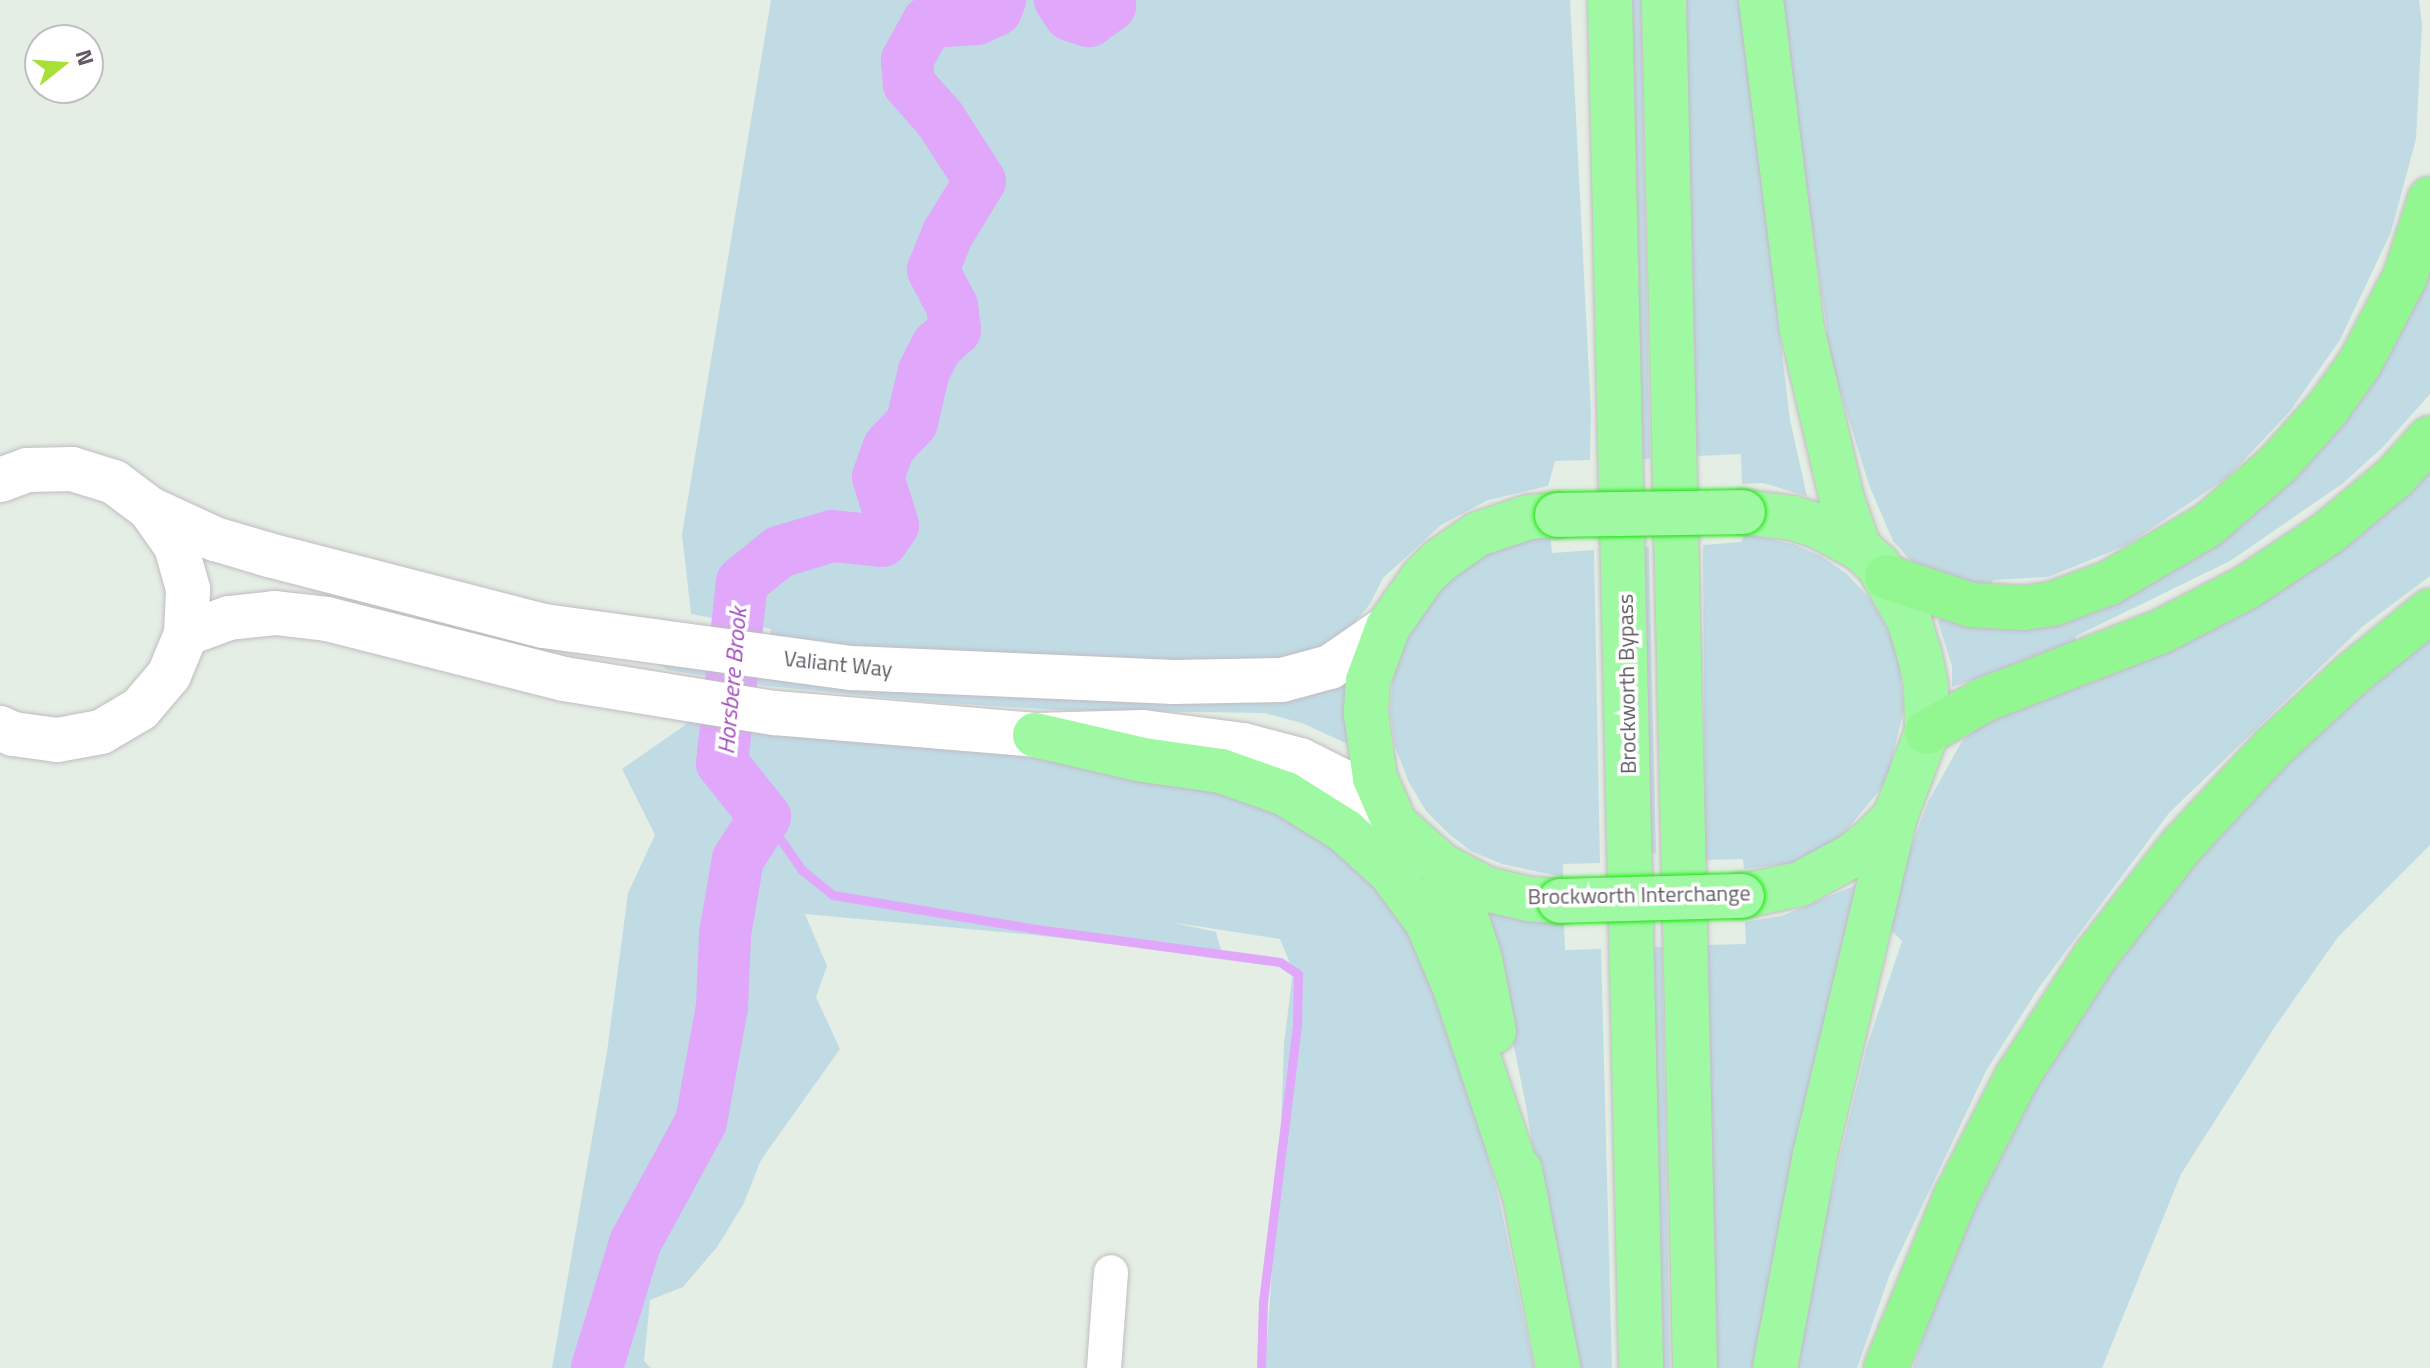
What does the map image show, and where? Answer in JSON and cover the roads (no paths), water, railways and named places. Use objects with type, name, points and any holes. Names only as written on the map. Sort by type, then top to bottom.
[{"type":"highway","name":"Brockworth Bypass","points":[[1610,0],[1641,1368]]},
{"type":"highway","points":[[1664,0],[1695,1368]]},
{"type":"highway","points":[[1761,0],[1802,329],[1842,499],[1873,563],[1971,605],[2023,608],[2052,604],[2109,583],[2208,525],[2279,463],[2328,408],[2360,363],[2405,277],[2430,199]]},
{"type":"highway","points":[[1927,732],[1986,699],[2160,632],[2247,587],[2328,533],[2395,477],[2430,438]]},
{"type":"highway","name":"Brockworth Interchange","points":[[1743,512],[1793,518],[1818,526],[1873,563],[1909,620],[1926,685],[1927,732],[1895,817],[1873,839],[1829,869],[1800,884],[1742,896],[1560,901],[1528,899],[1486,889],[1441,865],[1395,824],[1375,778],[1366,713],[1368,681],[1388,627],[1423,577],[1458,546],[1501,525],[1557,515],[1743,512]]},
{"type":"highway","points":[[1886,1368],[1956,1196],[2017,1077],[2096,955],[2182,845],[2272,748],[2351,675],[2430,611]]},
{"type":"highway","points":[[1035,735],[1143,760],[1221,771],[1286,794],[1345,831],[1391,873],[1427,922],[1455,988],[1526,1199]]},
{"type":"highway","points":[[1775,1368],[1815,1155],[1895,817]]},
{"type":"highway","points":[[1441,865],[1463,907],[1480,959],[1558,1368]]},
{"type":"main road","points":[[0,480],[27,470],[72,469],[114,482],[150,509],[176,546],[188,589],[186,634],[169,675],[140,709],[101,732],[57,740],[13,734],[0,728]]},
{"type":"main road","name":"Valiant Way","points":[[150,509],[228,543],[544,626],[852,668],[1174,682],[1282,680],[1330,667],[1388,627]]},
{"type":"main road","points":[[186,634],[229,618],[275,613],[327,619],[564,679],[775,713],[1035,735],[1143,732],[1243,745],[1300,760],[1344,782],[1395,824]]},
{"type":"street","points":[[1104,1368],[1111,1272]]},
{"type":"waterway","name":"Horsbere Brook","points":[[597,1368],[635,1243],[701,1122],[722,1007],[725,934],[738,859],[765,817],[722,763],[742,582],[779,552],[832,536],[882,541],[893,525],[878,477],[889,447],[912,422],[924,371],[937,346],[955,330],[952,306],[933,270],[947,235],[980,181],[940,119],[909,84],[907,60],[928,22],[977,19],[996,10],[1000,0]]},
{"type":"waterway","name":"Horsbere Brook","points":[[1060,0],[1070,15],[1089,21],[1110,6],[1108,0]]},
{"type":"waterway","points":[[765,817],[802,870],[833,895],[1036,929],[1280,962],[1298,974],[1297,1025],[1263,1301],[1261,1368]]}]
